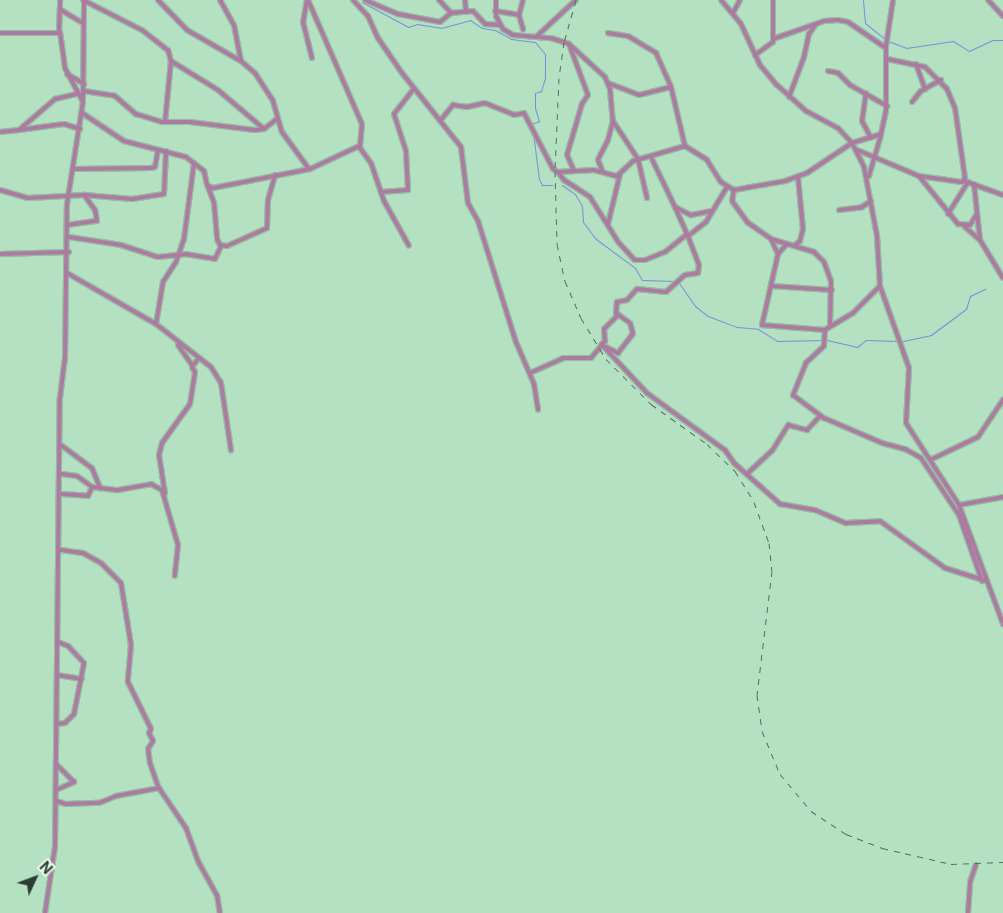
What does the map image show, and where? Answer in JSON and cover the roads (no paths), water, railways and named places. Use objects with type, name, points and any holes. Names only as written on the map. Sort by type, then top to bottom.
[{"type":"street","points":[[60,0],[60,32],[67,74],[76,94],[83,102]]},
{"type":"street","points":[[45,913],[54,860],[56,801],[56,675],[62,494],[60,398],[65,360],[69,252],[68,196],[80,129],[84,91],[84,0],[133,24],[168,50],[172,62],[165,122]]},
{"type":"street","points":[[158,0],[192,34],[241,61],[262,82],[292,149],[309,169]]},
{"type":"street","points":[[220,0],[234,25],[241,61]]},
{"type":"street","points":[[307,0],[303,22],[312,58]]},
{"type":"street","points":[[307,0],[362,124],[359,146],[372,163],[381,192],[409,246]]},
{"type":"street","points":[[353,1],[360,0]]},
{"type":"street","points":[[365,0],[398,14],[440,22],[451,13],[472,11],[489,25],[499,25]]},
{"type":"street","points":[[439,0],[451,13]]},
{"type":"street","points":[[465,0],[466,12]]},
{"type":"street","points":[[496,0],[495,11],[499,25],[510,34],[569,44],[608,83],[639,95],[671,87]]},
{"type":"street","points":[[523,0],[519,15],[523,29]]},
{"type":"street","points":[[536,37],[576,0]]},
{"type":"street","points":[[721,0],[733,13],[763,69],[789,97],[806,111],[835,125],[852,143],[869,178]]},
{"type":"street","points":[[733,13],[740,0]]},
{"type":"street","points":[[755,55],[770,45],[773,39],[773,0]]},
{"type":"street","points":[[893,0],[886,48],[887,106],[881,134],[873,155],[869,178],[878,242],[880,286],[909,368],[906,423],[958,505],[984,581]]},
{"type":"street","points":[[988,0],[1003,16]]},
{"type":"street","points":[[353,1],[368,16],[383,46],[461,147],[468,202],[478,221],[512,329],[530,372],[538,398],[538,410]]},
{"type":"street","points":[[60,10],[83,24]]},
{"type":"street","points":[[495,11],[519,15]]},
{"type":"street","points":[[773,39],[816,24],[848,22],[886,48]]},
{"type":"street","points":[[789,97],[804,56],[809,34],[816,24]]},
{"type":"street","points":[[0,33],[60,32]]},
{"type":"street","points":[[608,33],[628,36],[651,48],[671,87],[685,146],[707,160],[727,187],[734,190],[765,186],[798,177],[852,143],[881,134]]},
{"type":"street","points":[[569,44],[588,95],[582,104],[567,155],[574,171]]},
{"type":"street","points":[[886,59],[925,67],[941,80],[955,108],[966,182],[948,214]]},
{"type":"street","points":[[172,62],[218,90],[264,129]]},
{"type":"street","points":[[916,64],[924,89]]},
{"type":"street","points":[[828,71],[838,73],[850,85],[887,106]]},
{"type":"street","points":[[67,74],[84,84]]},
{"type":"street","points":[[912,102],[924,89],[941,80]]},
{"type":"street","points":[[602,170],[598,160],[608,140],[613,121],[608,83]]},
{"type":"street","points":[[381,192],[408,190],[406,151],[394,114],[414,88]]},
{"type":"street","points":[[84,91],[111,94],[136,114],[165,122],[264,129],[277,118]]},
{"type":"street","points":[[866,93],[862,121],[871,138]]},
{"type":"street","points":[[20,130],[55,99],[76,94]]},
{"type":"street","points":[[440,121],[453,105],[467,107],[485,103],[514,115],[524,113],[553,169],[564,180],[590,198],[625,251],[640,261],[670,249],[705,224],[727,187]]},
{"type":"street","points":[[82,112],[124,141],[158,150],[179,153],[204,171],[208,187],[214,198],[215,231],[221,246]]},
{"type":"street","points":[[613,121],[638,159],[647,198]]},
{"type":"street","points":[[0,132],[62,124],[80,129]]},
{"type":"street","points":[[208,187],[250,182],[309,169],[359,146]]},
{"type":"street","points":[[608,224],[620,174],[629,163],[685,146]]},
{"type":"street","points":[[855,149],[919,176],[966,182],[1003,194]]},
{"type":"street","points":[[73,169],[151,168],[155,167],[158,150]]},
{"type":"street","points":[[0,190],[28,198],[84,195],[132,199],[164,194],[166,151]]},
{"type":"street","points":[[530,372],[558,359],[590,358],[605,341],[604,329],[618,315],[618,302],[627,300],[637,289],[666,292],[686,275],[698,273],[699,265],[688,235],[651,157]]},
{"type":"street","points":[[156,324],[163,282],[178,255],[187,223],[194,163]]},
{"type":"street","points":[[558,172],[602,170],[614,176],[620,174]]},
{"type":"street","points":[[68,236],[122,245],[151,257],[178,255],[215,259],[221,246],[267,228],[268,200],[275,175]]},
{"type":"street","points":[[919,176],[948,214],[980,240],[1003,278]]},
{"type":"street","points":[[794,246],[800,241],[802,229],[798,177]]},
{"type":"street","points":[[974,184],[980,240]]},
{"type":"street","points":[[734,190],[732,201],[741,216],[771,238],[820,257],[828,269],[832,290],[830,325]]},
{"type":"street","points":[[68,225],[97,221],[95,210],[84,195]]},
{"type":"street","points":[[838,210],[862,207],[871,201]]},
{"type":"street","points":[[675,207],[691,215],[712,211]]},
{"type":"street","points":[[965,227],[973,222],[977,214]]},
{"type":"street","points":[[771,238],[778,254]]},
{"type":"street","points":[[786,245],[778,254],[761,322],[764,327],[825,330]]},
{"type":"street","points":[[0,254],[69,252]]},
{"type":"street","points":[[68,273],[156,324],[211,367],[221,383],[231,450]]},
{"type":"street","points":[[771,286],[832,290]]},
{"type":"street","points":[[880,286],[853,313],[830,325],[825,330],[824,346],[806,363],[793,393],[794,397],[820,416],[922,458],[959,515],[984,581],[1003,624]]},
{"type":"street","points":[[602,346],[618,352],[631,338],[630,323],[618,315]]},
{"type":"street","points":[[175,576],[178,545],[165,493],[159,452],[166,433],[190,404],[195,372],[176,340]]},
{"type":"street","points":[[602,346],[647,393],[721,447],[758,487],[783,506],[810,508],[846,524],[885,523],[945,568],[984,581]]},
{"type":"street","points":[[192,365],[198,358]]},
{"type":"street","points":[[930,460],[978,437],[1003,400]]},
{"type":"street","points":[[748,474],[772,451],[788,425],[807,430],[820,416]]},
{"type":"street","points":[[62,444],[92,468],[100,488]]},
{"type":"street","points":[[62,474],[78,476],[92,487],[127,489],[151,484],[165,493]]},
{"type":"street","points":[[62,494],[88,496],[92,487]]},
{"type":"street","points":[[958,505],[1003,497]]},
{"type":"street","points":[[61,550],[83,554],[101,563],[121,583],[130,645],[128,682],[151,729],[149,733],[154,741],[148,749],[150,764],[158,786]]},
{"type":"street","points":[[56,724],[65,723],[74,714],[82,680],[84,661],[66,644],[58,642]]},
{"type":"street","points":[[56,675],[82,680]]},
{"type":"street","points":[[56,764],[74,782],[56,790]]},
{"type":"street","points":[[56,801],[99,803],[116,796],[159,788],[186,828],[199,863],[217,895],[220,913]]},
{"type":"street","points":[[968,913],[970,882],[976,865]]},
{"type":"waterway","points":[[863,0],[865,23],[885,39]]},
{"type":"waterway","points":[[362,2],[408,27],[417,24],[441,28],[470,20],[482,28],[495,30],[511,39],[535,42],[545,54],[545,78],[541,91],[535,93],[535,108],[539,121],[532,124]]},
{"type":"waterway","points":[[888,41],[906,48],[953,41],[969,51],[993,40],[1003,40]]},
{"type":"waterway","points":[[533,133],[539,179],[542,185],[552,185]]},
{"type":"waterway","points":[[562,185],[575,194],[582,206],[583,222],[596,239],[635,268],[642,280],[674,281]]},
{"type":"waterway","points":[[679,283],[695,306],[708,316],[737,327],[758,329],[777,341],[827,340],[857,347],[866,340],[898,341]]},
{"type":"waterway","points":[[903,341],[931,335],[966,309],[970,296],[985,289]]},
{"type":"railway","points":[[576,0],[564,42],[559,78],[555,171],[557,244],[565,281],[581,318],[606,359],[651,404],[707,444],[735,471],[754,502],[769,543],[772,571],[757,695],[762,731],[780,774],[811,811],[846,834],[882,848],[951,864],[1003,862]]}]
